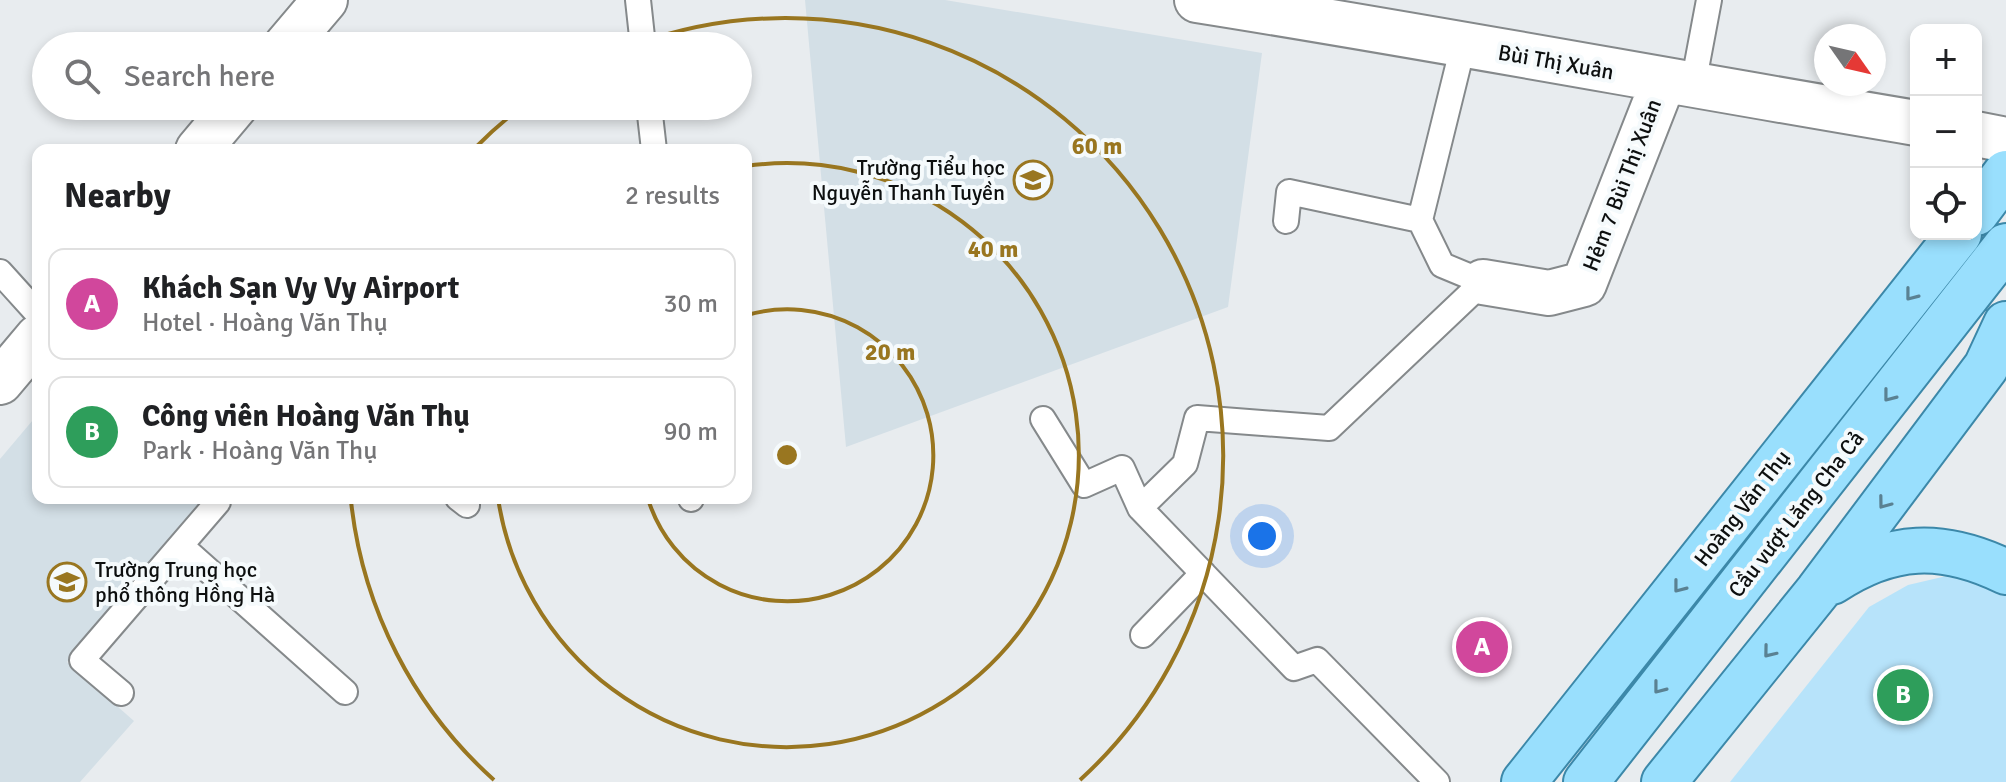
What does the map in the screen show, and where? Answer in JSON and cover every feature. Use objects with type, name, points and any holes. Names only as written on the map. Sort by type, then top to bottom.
[{"type":"main road","points":[[1982,205],[2006,173]]},
{"type":"main road","name":"Hoàng Văn Thụ","points":[[1524,782],[1954,240]]},
{"type":"main road","name":"Cầu vượt Lăng Cha Cả","points":[[1586,782],[2006,246]]},
{"type":"main road","points":[[1664,782],[1818,591],[1986,367],[2006,324]]},
{"type":"main road","points":[[1818,591],[1857,565],[1892,552],[1925,550],[1958,553],[2006,572]]},
{"type":"street","points":[[298,32],[325,0]]},
{"type":"street","name":"Bùi Thị Xuân","points":[[1197,0],[1368,13],[1463,46],[1910,122]]},
{"type":"street","name":"Hẻm 7 Bùi Thị Xuân","points":[[1483,282],[1549,293],[1584,284],[1678,83]]},
{"type":"street","points":[[203,144],[223,120]]},
{"type":"street","points":[[1982,135],[2006,140]]},
{"type":"street","points":[[0,382],[32,343]]},
{"type":"lane","points":[[638,0],[641,32]]},
{"type":"lane","points":[[1678,83],[1709,0]]},
{"type":"lane","points":[[1140,508],[1185,464],[1197,418],[1329,428],[1483,282],[1442,265],[1420,220],[1463,46]]},
{"type":"lane","points":[[651,120],[653,144]]},
{"type":"lane","points":[[1286,221],[1289,192],[1420,220]]},
{"type":"lane","points":[[0,272],[32,331]]},
{"type":"lane","points":[[1043,419],[1084,485],[1122,468],[1140,508],[1294,668],[1317,660],[1437,782]]},
{"type":"lane","points":[[121,693],[82,660],[216,504]]},
{"type":"lane","points":[[181,546],[345,692]]},
{"type":"lane","points":[[1143,635],[1203,573]]},
{"type":"shaded area","name":"Trường Tiểu học Nguyễn Thanh Tuyền","points":[[805,0],[945,0],[1262,53],[1228,307],[846,447]]},
{"type":"shaded area","name":"Trường Trung học phổ thông Hồng Hà","points":[[32,421],[32,504],[199,504],[67,662],[134,721],[80,782],[0,782],[0,459]]},
{"type":"shaded area","points":[[1955,574],[2006,590],[2006,782],[1730,782],[1869,607],[1908,585]]},
{"type":"place","name":"Trường Tiểu học Nguyễn Thanh Tuyền","points":[[1033,180]]},
{"type":"place","name":"Trường Trung học phổ thông Hồng Hà","points":[[67,582]]},
{"type":"place","name":"Khách Sạn Vy Vy Airport","points":[[1482,647]]},
{"type":"place","name":"Công viên Hoàng Văn Thụ","points":[[1903,695]]}]
